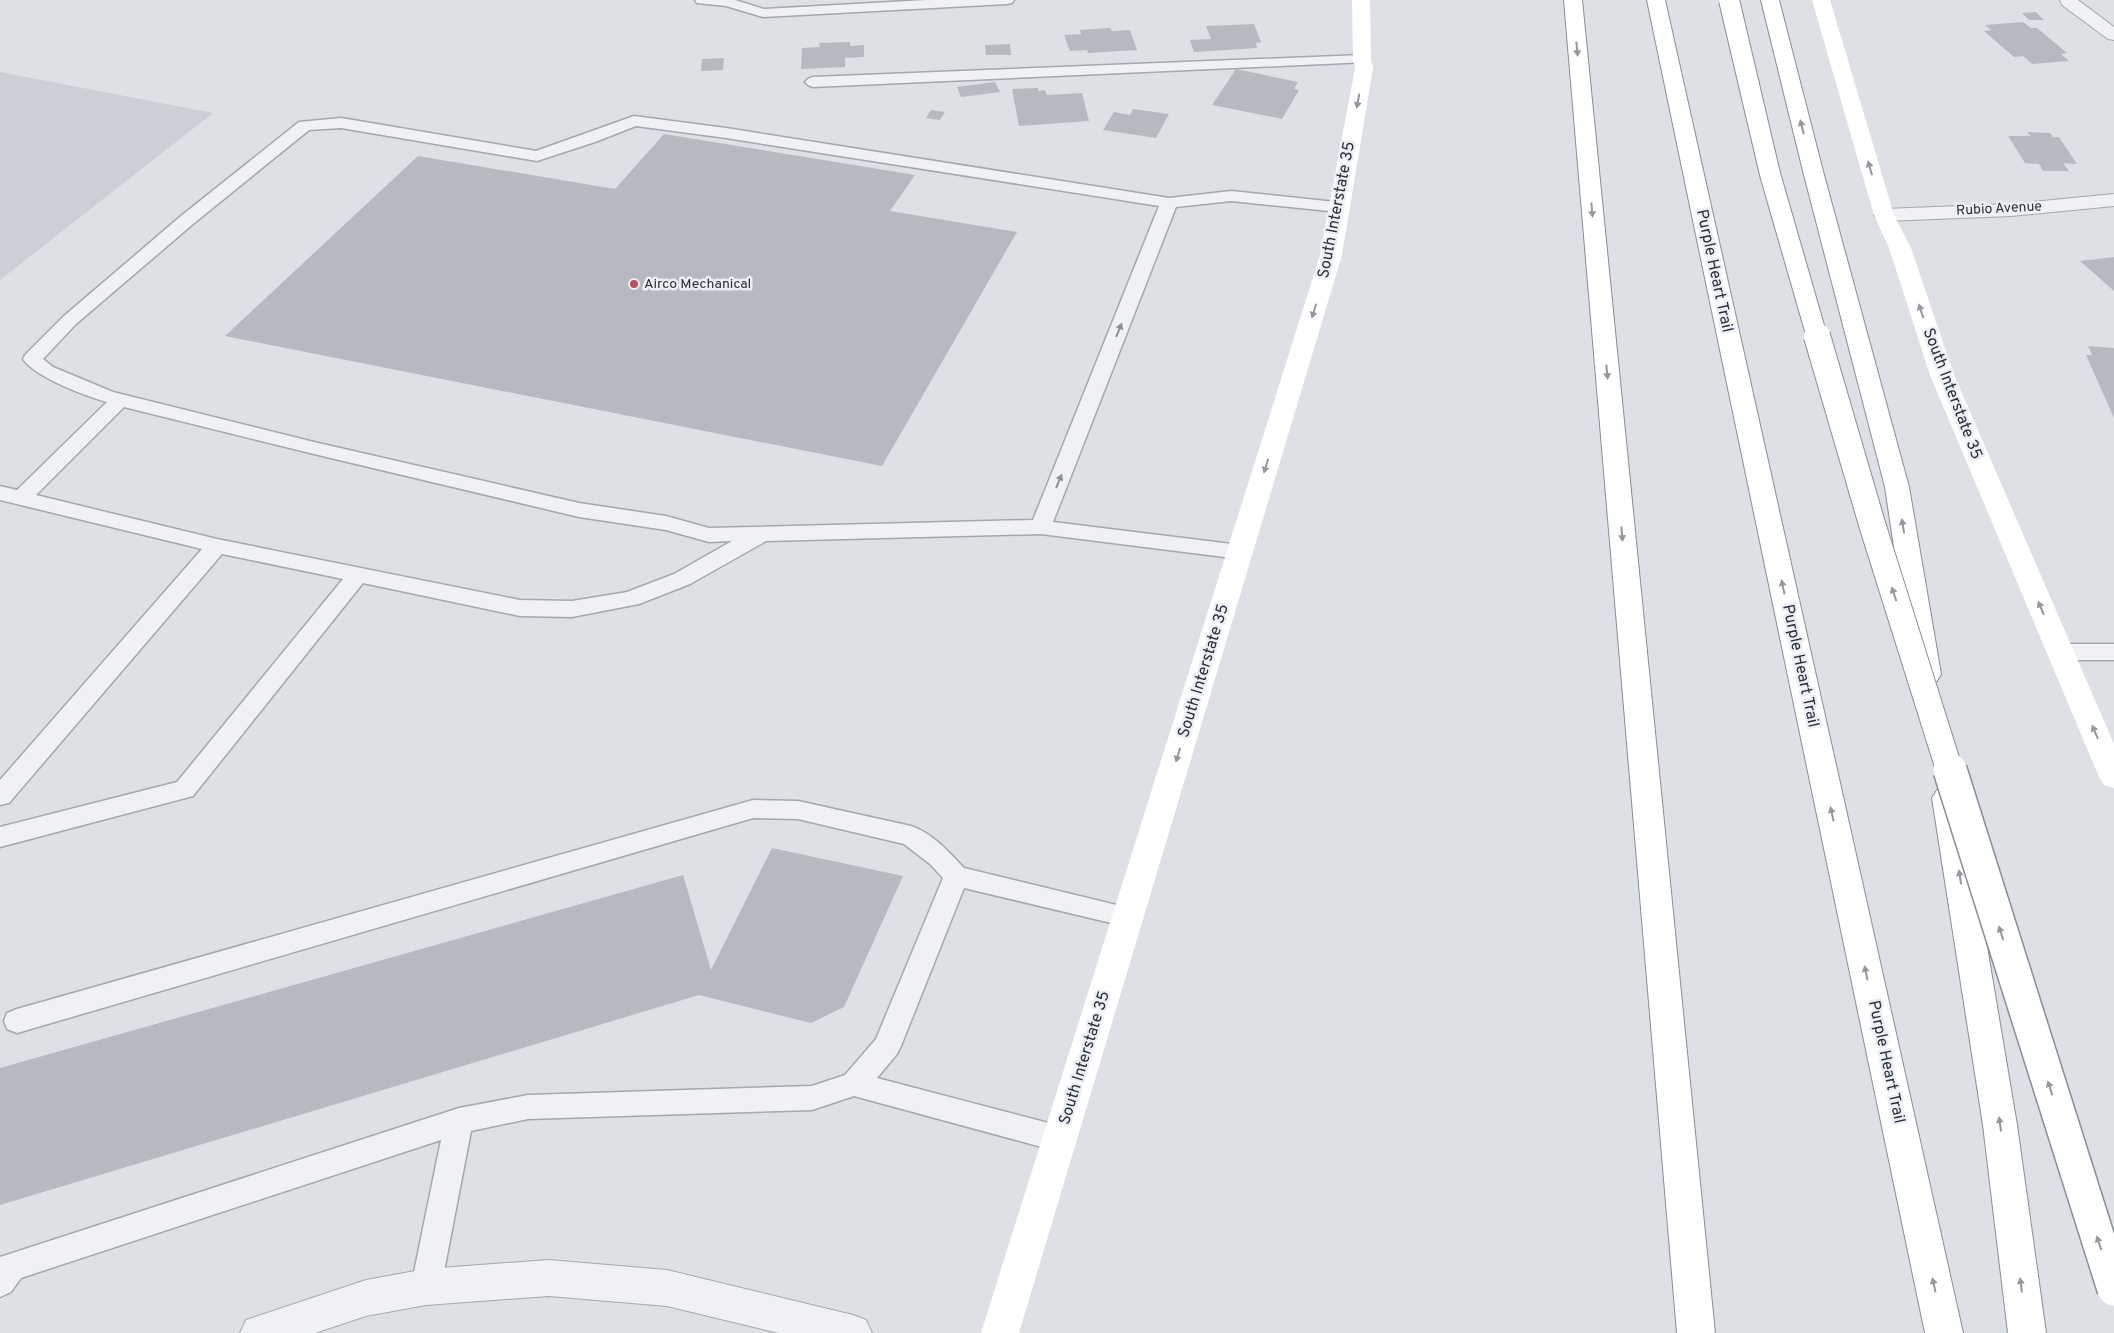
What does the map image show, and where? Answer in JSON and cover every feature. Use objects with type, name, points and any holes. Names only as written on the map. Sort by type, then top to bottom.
[{"type":"main road","name":"South Interstate 35","points":[[1000,1333],[1331,255],[1364,68],[1362,59],[1361,0]]},
{"type":"main road","points":[[1573,0],[1696,1333]]},
{"type":"main road","name":"Purple Heart Trail","points":[[1656,0],[1944,1333]]},
{"type":"main road","points":[[1729,0],[1770,174],[1872,524],[2114,1289]]},
{"type":"main road","points":[[1770,0],[1897,487],[2000,1126],[2027,1333]]},
{"type":"main road","name":"South Interstate 35","points":[[1821,0],[1884,215],[1900,248],[1942,375],[2114,777]]},
{"type":"street","points":[[2068,1],[2114,35]]},
{"type":"street","name":"Rubio Avenue","points":[[1884,215],[2011,210],[2114,200]]},
{"type":"street","points":[[260,1333],[366,1298],[426,1287],[549,1278],[667,1288],[853,1333]]},
{"type":"lane","points":[[702,0],[727,2],[763,13],[1007,0]]},
{"type":"lane","points":[[814,82],[1362,59]]},
{"type":"lane","points":[[1240,552],[1040,527],[709,535],[666,523],[579,510],[314,448],[106,396],[46,372],[32,359],[70,320],[187,220],[305,124],[341,123],[537,156],[589,139],[634,121],[736,135],[1169,204],[1231,196],[1339,207]]},
{"type":"lane","points":[[1040,527],[1169,204]]},
{"type":"lane","points":[[20,498],[121,399]]},
{"type":"lane","points":[[0,494],[217,546],[520,608],[572,609],[631,599],[682,578],[762,534]]},
{"type":"lane","points":[[0,796],[217,546]]},
{"type":"lane","points":[[0,837],[186,789],[358,575]]},
{"type":"lane","points":[[2060,652],[2114,652]]},
{"type":"lane","points":[[17,1021],[753,809],[798,810],[911,836],[939,857],[956,876],[1128,917]]},
{"type":"lane","points":[[0,1282],[11,1268],[459,1121],[528,1107],[812,1098],[854,1084],[887,1046],[956,876]]},
{"type":"lane","points":[[854,1084],[1060,1139]]},
{"type":"lane","points":[[426,1287],[459,1121]]},
{"type":"shaded area","points":[[0,72],[213,113],[0,280]]},
{"type":"building","points":[[2036,12],[2044,20],[2029,20],[2022,13]]},
{"type":"building","points":[[2023,22],[2031,28],[2037,28],[2067,53],[2061,54],[2069,61],[2032,64],[2023,56],[2014,57],[1984,31],[1991,30],[1985,25]]},
{"type":"building","points":[[1254,24],[1261,42],[1256,43],[1257,48],[1194,52],[1190,40],[1211,39],[1206,26]]},
{"type":"building","points":[[1110,28],[1112,31],[1130,30],[1137,50],[1088,53],[1087,50],[1070,51],[1064,35],[1081,34],[1080,30]]},
{"type":"building","points":[[850,42],[850,46],[864,45],[864,57],[845,58],[845,67],[801,69],[802,48],[820,47],[819,43]]},
{"type":"building","points":[[1010,44],[1011,55],[986,55],[985,45]]},
{"type":"building","points":[[724,58],[723,70],[701,71],[702,59]]},
{"type":"building","points":[[1236,69],[1298,82],[1294,89],[1299,90],[1282,119],[1212,105]]},
{"type":"building","points":[[995,82],[1000,92],[961,97],[957,87]]},
{"type":"building","points":[[1038,88],[1038,91],[1045,90],[1047,95],[1082,93],[1089,121],[1019,126],[1012,89]]},
{"type":"building","points":[[1133,109],[1169,114],[1156,138],[1103,130],[1114,112],[1130,115]]},
{"type":"building","points":[[931,110],[945,112],[940,120],[926,118]]},
{"type":"building","points":[[2027,132],[2050,133],[2053,137],[2059,137],[2077,164],[2063,163],[2069,171],[2043,171],[2039,164],[2025,163],[2008,136],[2031,136]]},
{"type":"building","name":"Airco Mechanical","points":[[664,134],[915,175],[890,211],[1017,232],[882,466],[225,336],[418,156],[615,189]]},
{"type":"building","points":[[2114,257],[2114,291],[2080,261]]},
{"type":"building","points":[[2088,346],[2114,348],[2114,418],[2086,355],[2092,355]]},
{"type":"building","points":[[772,848],[903,876],[844,1007],[811,1023],[699,995],[0,1205],[0,1068],[683,875],[711,970]]},
{"type":"place","name":"Airco Mechanical","points":[[634,284]]}]
